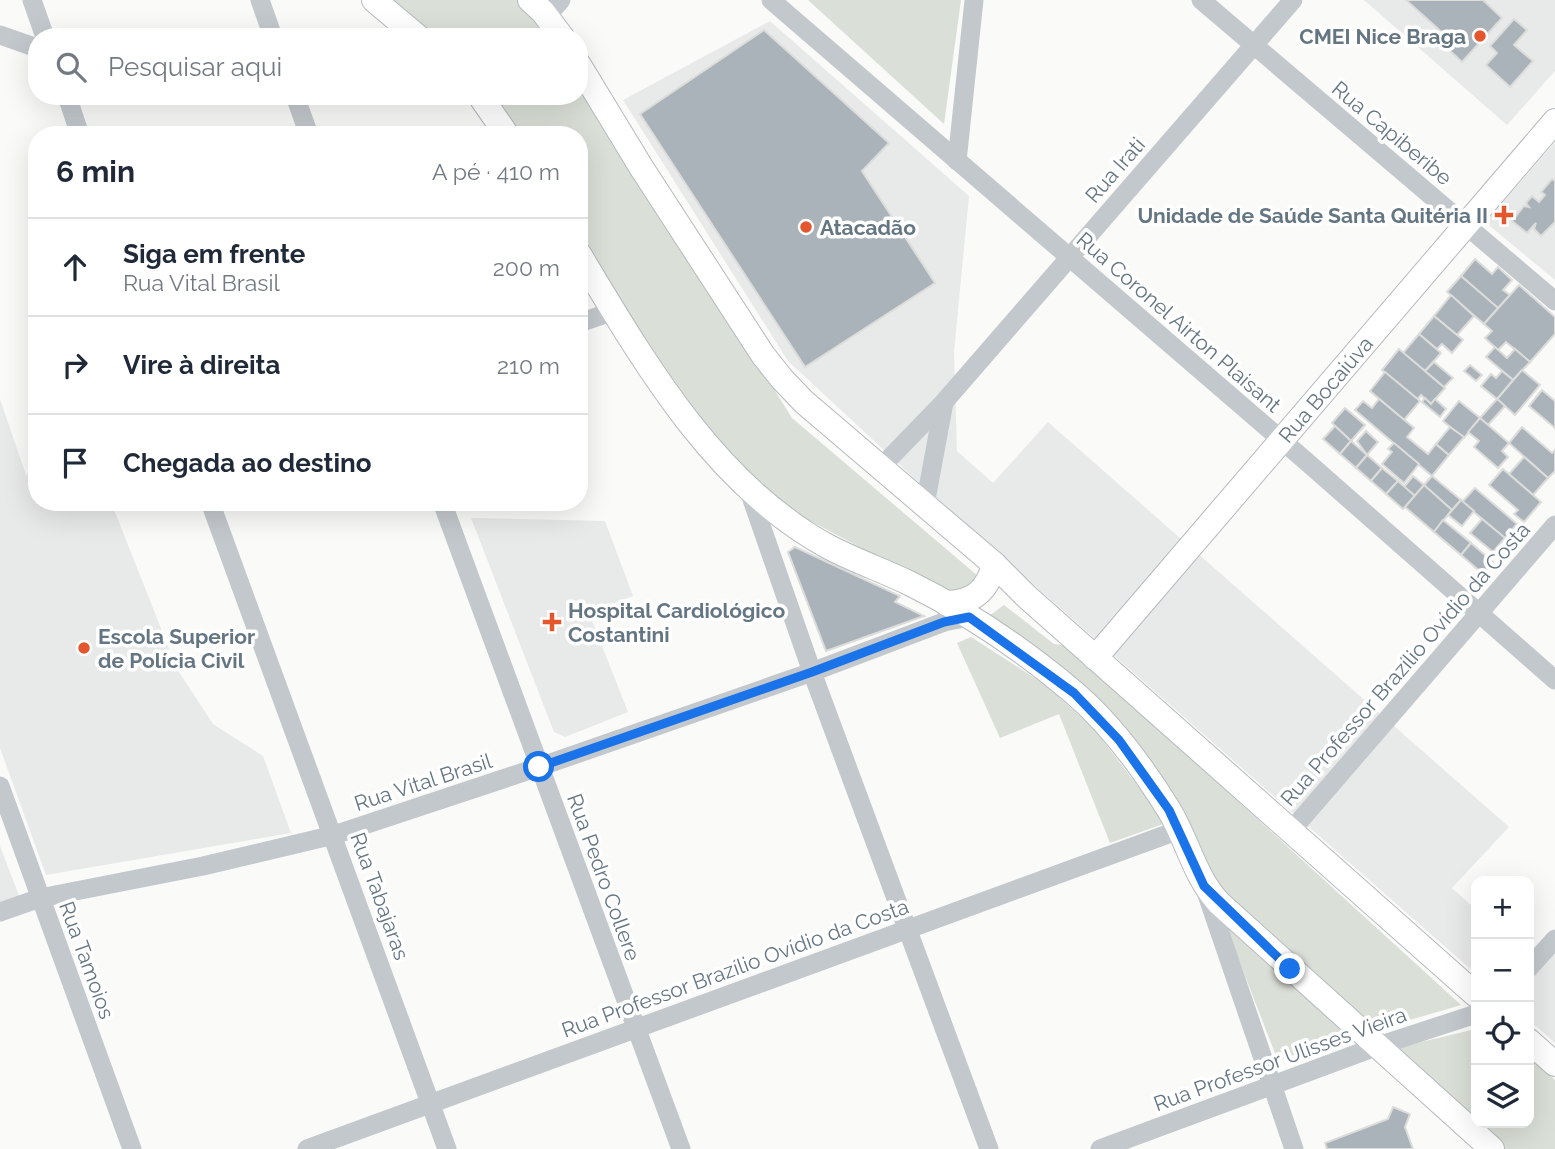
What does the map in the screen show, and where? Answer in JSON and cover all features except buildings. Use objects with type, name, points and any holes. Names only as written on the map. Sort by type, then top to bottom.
[{"type":"main road","points":[[374,0],[407,28]]},
{"type":"main road","points":[[546,5],[558,28]]},
{"type":"main road","points":[[588,80],[763,355],[804,402],[994,564],[1095,658],[1471,991]]},
{"type":"main road","points":[[486,105],[501,126]]},
{"type":"main road","name":"Rua Bocaiúva","points":[[1095,658],[1555,121]]},
{"type":"main road","points":[[588,269],[689,424],[748,488],[826,545],[946,603],[969,617],[1074,693],[1119,740],[1179,830],[1204,886],[1290,969],[1492,1149]]},
{"type":"main road","points":[[946,603],[961,603],[975,597],[984,589],[994,564]]},
{"type":"main road","points":[[969,617],[998,599],[1026,596]]},
{"type":"main road","points":[[1534,1046],[1555,1065]]},
{"type":"street","points":[[32,0],[42,28]]},
{"type":"street","points":[[260,0],[270,28]]},
{"type":"street","name":"Rua Coronel Airton Plaisant","points":[[771,0],[1282,440],[1555,680]]},
{"type":"street","points":[[957,161],[974,0]]},
{"type":"street","name":"Rua Capiberibe","points":[[1201,0],[1555,301]]},
{"type":"street","name":"Rua Irati","points":[[881,467],[944,402],[1293,0]]},
{"type":"street","points":[[0,35],[28,45]]},
{"type":"street","points":[[70,105],[77,126]]},
{"type":"street","points":[[298,105],[306,126]]},
{"type":"street","points":[[588,320],[614,311]]},
{"type":"street","points":[[925,505],[944,402]]},
{"type":"street","points":[[748,488],[812,672],[989,1149]]},
{"type":"street","name":"Rua Tabajaras","points":[[213,511],[447,1149]]},
{"type":"street","name":"Rua Pedro Collere","points":[[445,511],[681,1149]]},
{"type":"street","name":"Rua Professor Brazílio Ovídio da Costa","points":[[1290,832],[1555,525]]},
{"type":"street","name":"Rua Vital Brasil","points":[[0,912],[40,898],[203,866],[334,835],[812,672],[944,622],[969,617]]},
{"type":"street","name":"Rua Tamoios","points":[[0,786],[132,1149]]},
{"type":"street","name":"Rua Professor Brazílio Ovídio da Costa","points":[[307,1149],[1179,830]]},
{"type":"street","points":[[1204,886],[1294,1149]]},
{"type":"street","points":[[1534,962],[1555,939]]},
{"type":"street","name":"Rua Professor Ulisses Vieira","points":[[1100,1149],[1378,1046],[1471,1016]]},
{"type":"shaded area","points":[[385,0],[518,0],[544,28],[416,28]]},
{"type":"shaded area","points":[[808,0],[961,0],[944,124]]},
{"type":"shaded area","name":"CMEI Nice Braga","points":[[1364,0],[1555,0],[1555,71],[1507,125]]},
{"type":"shaded area","points":[[770,21],[969,196],[954,352],[957,451],[993,483],[1048,422],[1509,827],[1452,888],[1471,905],[1471,970],[943,505],[788,361],[623,100]]},
{"type":"shaded area","points":[[588,91],[792,418],[985,582],[956,599],[781,505],[718,442],[612,296],[588,257],[588,126],[508,126],[495,105],[588,105]]},
{"type":"shaded area","name":"Unidade de Saúde Santa Quitéria II","points":[[1555,142],[1555,181],[1552,179],[1542,192],[1545,195],[1539,202],[1532,196],[1526,203],[1529,207],[1512,221],[1527,233],[1536,223],[1534,229],[1541,235],[1555,222],[1555,280],[1485,222]]},
{"type":"shaded area","name":"Escola Superior de Polícia Civil","points":[[0,399],[28,474],[28,511],[115,511],[177,669],[213,724],[263,756],[291,833],[46,875],[0,748]]},
{"type":"shaded area","name":"Hospital Cardiológico Costantini","points":[[471,518],[605,521],[633,596],[589,613],[628,712],[565,737],[554,732]]},
{"type":"shaded area","points":[[1004,605],[1054,644],[1068,646],[1461,1005],[1376,1030],[1209,880],[1175,808],[986,618]]},
{"type":"shaded area","points":[[971,637],[1047,686],[1095,730],[1166,823],[1110,843],[1059,714],[1000,738],[957,643]]},
{"type":"shaded area","points":[[0,846],[21,901],[0,908]]},
{"type":"shaded area","points":[[1223,919],[1350,1034],[1278,1061]]},
{"type":"shaded area","points":[[1555,945],[1555,1043],[1534,1024],[1534,956]]},
{"type":"shaded area","points":[[1471,1030],[1471,1125],[1387,1050]]},
{"type":"shaded area","points":[[1534,1061],[1555,1080],[1555,1149],[1498,1149],[1474,1128],[1534,1128]]},
{"type":"place","name":"CMEI Nice Braga","points":[[1480,36]]},
{"type":"place","name":"Unidade de Saúde Santa Quitéria II","points":[[1504,215]]},
{"type":"place","name":"Atacadão","points":[[806,227]]},
{"type":"place","name":"Hospital Cardiológico Costantini","points":[[552,622]]},
{"type":"place","name":"Escola Superior de Polícia Civil","points":[[84,648]]},
{"type":"route","points":[[539,767],[812,672],[944,622],[969,617],[1074,693],[1119,740],[1169,810],[1204,886],[1290,969]]}]
